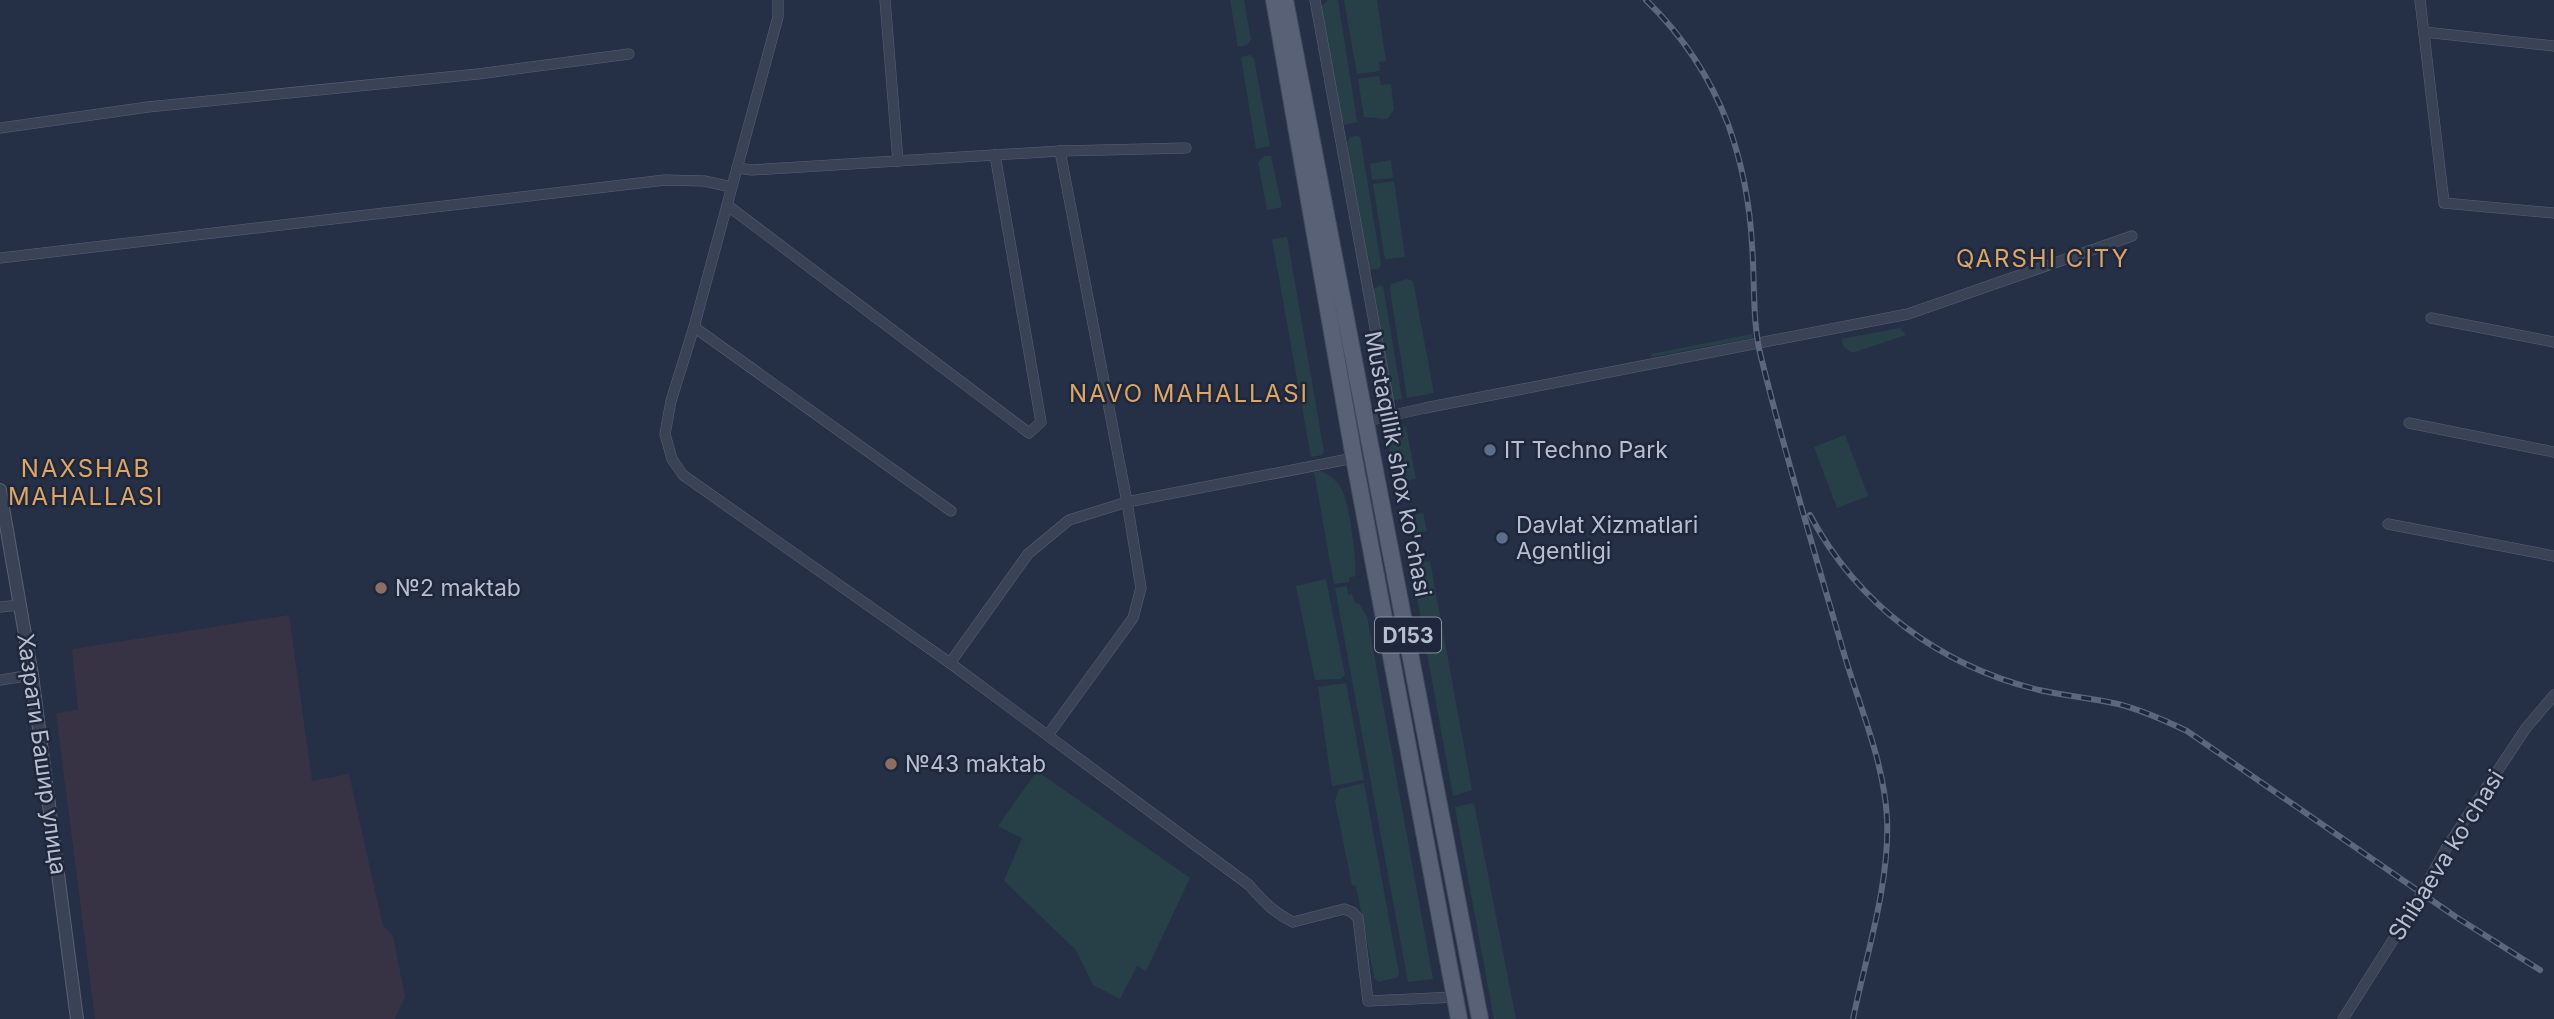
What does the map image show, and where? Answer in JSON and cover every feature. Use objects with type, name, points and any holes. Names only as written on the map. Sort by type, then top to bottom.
[{"type":"main road","name":"Mustaqillik shox ko'chasi","points":[[1274,0],[1354,458],[1459,1019]]},
{"type":"main road","name":"Mustaqillik shox ko'chasi","points":[[1286,0],[1480,1019]]},
{"type":"main road","points":[[1322,275],[1338,272]]},
{"type":"street","points":[[778,0],[778,17],[694,327],[671,401],[665,434],[671,459],[683,475],[950,663],[1249,885],[1267,906],[1280,916],[1293,922],[1344,909],[1352,912],[1358,918],[1368,1001],[1456,997]]},
{"type":"street","points":[[885,0],[898,161]]},
{"type":"street","points":[[1314,0],[1391,415]]},
{"type":"street","points":[[2420,0],[2444,202],[2554,213]]},
{"type":"street","points":[[2424,33],[2554,46]]},
{"type":"street","points":[[0,128],[148,107],[464,76],[629,54]]},
{"type":"street","points":[[737,167],[752,170],[1060,151],[1186,148]]},
{"type":"street","points":[[1048,735],[1133,618],[1141,588],[1060,151]]},
{"type":"street","points":[[727,205],[1028,433],[1041,422],[995,155]]},
{"type":"street","points":[[0,258],[665,180],[704,181],[732,187]]},
{"type":"street","points":[[1367,421],[1908,314],[2132,236]]},
{"type":"street","points":[[2431,318],[2554,342]]},
{"type":"street","points":[[694,327],[951,511]]},
{"type":"street","points":[[2409,423],[2554,452]]},
{"type":"street","points":[[950,663],[1028,554],[1046,536],[1069,520],[1127,502],[1354,458]]},
{"type":"street","name":"Хазрати Башир улица","points":[[0,490],[32,675],[77,1019]]},
{"type":"street","points":[[2388,524],[2554,556]]},
{"type":"street","points":[[0,607],[20,605]]},
{"type":"street","points":[[0,680],[32,675]]},
{"type":"street","name":"Shibaeva ko'chasi","points":[[2343,1019],[2417,902],[2447,847],[2526,728],[2554,695]]},
{"type":"shaded area","points":[[289,615],[312,781],[349,774],[383,926],[393,936],[405,997],[395,1019],[95,1019],[56,713],[78,710],[72,649]]},
{"type":"green space","points":[[1230,0],[1244,0],[1251,39],[1247,45],[1238,47]]},
{"type":"green space","points":[[1328,0],[1338,0],[1357,122],[1345,125],[1320,16],[1322,6]]},
{"type":"green space","points":[[1344,0],[1377,0],[1386,61],[1379,62],[1380,71],[1357,74]]},
{"type":"green space","points":[[1250,55],[1254,58],[1270,146],[1256,149],[1241,57]]},
{"type":"green space","points":[[1379,76],[1381,85],[1391,84],[1394,110],[1387,119],[1364,117],[1358,79]]},
{"type":"green space","points":[[1350,137],[1360,137],[1381,265],[1378,269],[1368,270],[1347,143]]},
{"type":"green space","points":[[1265,156],[1271,156],[1282,207],[1267,210],[1258,162]]},
{"type":"green space","points":[[1391,160],[1393,178],[1372,180],[1370,164]]},
{"type":"green space","points":[[1394,181],[1405,257],[1385,259],[1373,184]]},
{"type":"green space","points":[[1287,237],[1324,452],[1311,457],[1272,239]]},
{"type":"green space","points":[[1407,279],[1413,281],[1434,393],[1407,398],[1390,289],[1391,284]]},
{"type":"green space","points":[[1383,286],[1402,399],[1393,400],[1372,290]]},
{"type":"green space","points":[[1900,328],[1906,335],[1855,352],[1844,347],[1841,339]]},
{"type":"green space","points":[[1752,334],[1752,338],[1652,357],[1651,354]]},
{"type":"green space","points":[[1406,426],[1416,479],[1395,482],[1386,430]]},
{"type":"green space","points":[[1845,435],[1868,496],[1837,508],[1814,447]]},
{"type":"green space","points":[[1320,471],[1339,485],[1347,505],[1355,568],[1355,576],[1349,578],[1349,582],[1334,584],[1314,472]]},
{"type":"green space","points":[[1423,513],[1427,531],[1406,535],[1402,518]]},
{"type":"green space","points":[[1430,561],[1472,790],[1453,796],[1411,565]]},
{"type":"green space","points":[[1326,579],[1345,675],[1340,679],[1315,680],[1296,586]]},
{"type":"green space","points":[[1347,586],[1348,595],[1352,594],[1355,603],[1359,604],[1367,616],[1433,979],[1408,982],[1335,588]]},
{"type":"green space","points":[[1346,683],[1364,780],[1332,786],[1318,687]]},
{"type":"green space","points":[[1037,771],[1190,878],[1146,971],[1137,966],[1120,999],[1093,985],[1076,950],[1004,881],[1022,838],[998,826]]},
{"type":"green space","points":[[1364,783],[1399,973],[1398,977],[1378,982],[1374,977],[1356,886],[1352,885],[1335,801],[1339,789]]},
{"type":"green space","points":[[1474,803],[1516,1019],[1494,1019],[1455,807]]},
{"type":"railway","points":[[1646,0],[1694,58],[1713,90],[1733,139],[1749,215],[1755,316],[1761,357],[1801,508],[1881,777],[1887,818],[1885,868],[1853,1019]]},
{"type":"railway","points":[[1810,515],[1852,577],[1877,604],[1936,648],[2003,679],[2039,690],[2127,706],[2187,731],[2456,917],[2540,970]]},
{"type":"place","name":"IT Techno Park","points":[[1490,450]]},
{"type":"place","name":"Davlat Xizmatlari Agentligi","points":[[1502,538]]},
{"type":"place","name":"№2 maktab","points":[[381,588]]},
{"type":"place","name":"№43 maktab","points":[[891,764]]},
{"type":"district","name":"QARSHI CITY","points":[[2043,258]]},
{"type":"district","name":"NAVO MAHALLASI","points":[[1189,393]]},
{"type":"district","name":"NAXSHAB MAHALLASI","points":[[86,482]]}]
